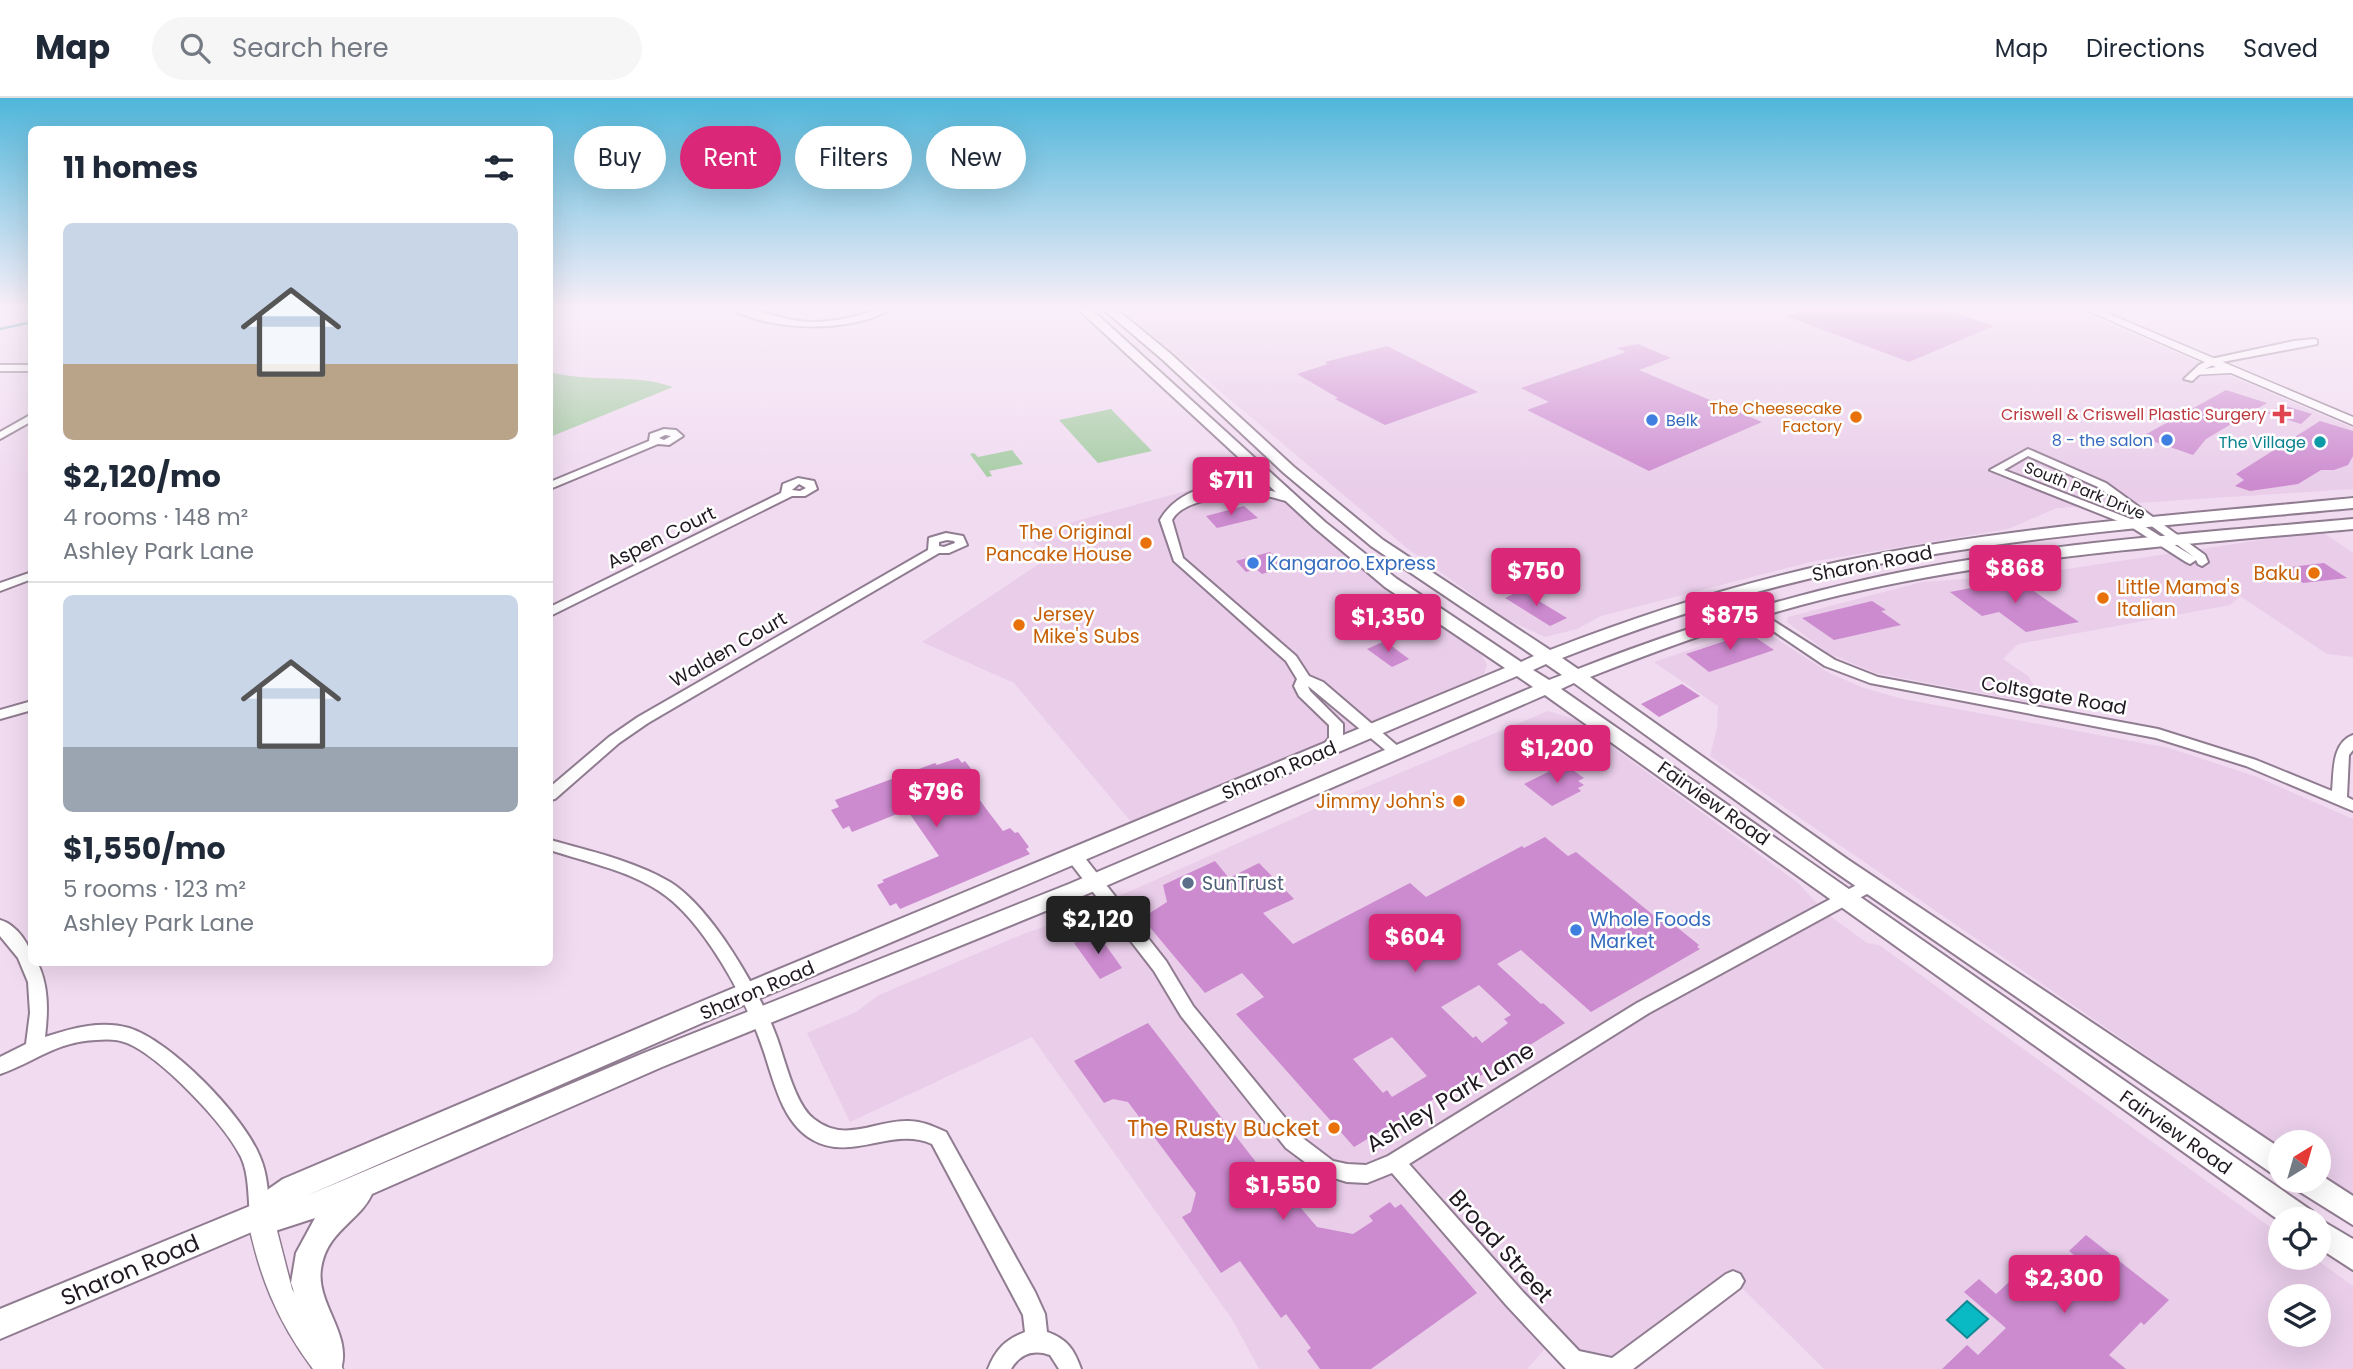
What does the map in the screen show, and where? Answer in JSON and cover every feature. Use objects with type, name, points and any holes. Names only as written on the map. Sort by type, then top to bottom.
[{"type":"main road","name":"Fairview Road","points":[[1147,367],[1293,500],[1391,583],[1546,687],[2284,1207]]},
{"type":"main road","name":"Fairview Road","points":[[1176,367],[1289,470],[1377,543],[1574,675],[1870,885],[2268,1155]]},
{"type":"main road","points":[[1154,374],[1174,377],[1208,406],[1241,424]]},
{"type":"main road","name":"Sharon Road","points":[[0,1324],[260,1215],[270,1204],[293,1188],[1327,749],[1615,631],[1685,608],[1835,568],[1944,548],[2353,503]]},
{"type":"main road","name":"Sharon Road","points":[[260,1215],[275,1218],[299,1212],[760,1017],[1093,882],[1574,675],[1755,613],[1861,586],[1944,570],[2169,541],[2349,527]]},
{"type":"main road","points":[[328,1367],[326,1336],[307,1290],[306,1267],[310,1254],[343,1206],[367,1186],[392,1173]]},
{"type":"main road","points":[[2326,1194],[2353,1212]]},
{"type":"main road","points":[[2331,1240],[2353,1256]]},
{"type":"street","points":[[2193,376],[2202,367]]},
{"type":"street","points":[[2234,367],[2353,421]]},
{"type":"street","points":[[2240,367],[2353,410]]},
{"type":"street","points":[[0,368],[28,368]]},
{"type":"street","points":[[2193,376],[2201,371],[2219,370],[2249,376]]},
{"type":"street","points":[[0,436],[28,419]]},
{"type":"street","points":[[553,485],[655,442]]},
{"type":"street","name":"South Park Drive","points":[[2169,541],[2144,524],[1995,470],[2028,452],[2102,485],[2144,524],[2169,541]]},
{"type":"street","points":[[1268,477],[1191,496],[1177,503],[1167,523],[1178,559],[1286,655],[1304,679],[1318,685],[1395,751]]},
{"type":"street","points":[[1171,511],[1186,503],[1234,492],[1269,494],[1293,500]]},
{"type":"street","name":"Aspen Court","points":[[553,611],[788,494]]},
{"type":"street","name":"Walden Court","points":[[553,792],[601,750],[643,720],[936,550]]},
{"type":"street","points":[[0,587],[28,576]]},
{"type":"street","name":"Coltsgate Road","points":[[1755,613],[1821,658],[1875,680],[2158,734],[2239,758],[2346,803]]},
{"type":"street","points":[[1304,679],[1301,686],[1304,692],[1336,724],[1336,739],[1327,749]]},
{"type":"street","points":[[0,715],[28,706]]},
{"type":"street","points":[[2346,803],[2342,755],[2353,740]]},
{"type":"street","points":[[553,846],[628,871],[673,892],[697,919],[748,993],[801,1121],[822,1139],[852,1142],[908,1128],[927,1130],[939,1138],[1027,1299],[1034,1314],[1037,1340]]},
{"type":"street","name":"Ashley Park Lane","points":[[1074,857],[1160,966],[1187,1011],[1293,1142],[1328,1168],[1367,1174],[1395,1162],[1643,1007],[1787,932],[1870,885]]},
{"type":"street","points":[[0,926],[28,959]]},
{"type":"street","points":[[32,966],[36,975],[40,1005],[34,1049]]},
{"type":"street","points":[[0,1066],[34,1049],[75,1037],[118,1033],[131,1036],[167,1059],[245,1145],[255,1169],[260,1215],[276,1286],[296,1323],[328,1367]]},
{"type":"street","name":"Broad Street","points":[[1395,1162],[1573,1361],[1614,1369]]},
{"type":"street","points":[[1614,1369],[1733,1281]]},
{"type":"street","points":[[999,1369],[1010,1351],[1023,1343],[1037,1340],[1051,1343],[1062,1351],[1070,1369]]},
{"type":"shaded area","points":[[1192,367],[2210,367],[2353,428],[2353,489],[2057,508],[2008,529],[1810,562],[1601,616],[1577,629],[1545,637],[1506,619],[1408,549]]},
{"type":"shaded area","points":[[1252,473],[1361,570],[1481,654],[1487,664],[1484,674],[1436,697],[1133,824],[1014,683],[922,642],[1054,554],[1028,539],[1047,529]]},
{"type":"shaded area","points":[[2321,531],[2353,553],[2353,657],[2327,654],[2240,596],[2230,605],[2018,644],[2003,659],[2028,676],[2045,705],[1875,673],[1828,653],[1787,622],[1788,617],[1922,582],[2033,574]]},
{"type":"shaded area","points":[[1751,629],[1766,632],[1829,673],[1864,688],[1903,699],[2169,748],[2257,777],[2353,819],[2353,1197],[2331,1181],[2331,1130],[2268,1130],[2268,1139],[1710,756],[1717,728],[1718,706],[1654,662]]},
{"type":"shaded area","points":[[1548,711],[1574,719],[1798,883],[1827,914],[1867,943],[1879,945],[2268,1225],[2268,1270],[2331,1270],[2353,1286],[2353,1369],[1824,1369],[1735,1281],[1617,1368],[1551,1342],[1527,1369],[1259,1369],[1232,1319],[1032,1037],[850,1122],[807,1033],[856,1012],[879,995],[1026,933],[1070,918],[1335,800]]},
{"type":"green space","points":[[553,373],[643,380],[673,387],[553,436]]},
{"type":"green space","points":[[1111,409],[1152,451],[1098,463],[1059,420]]},
{"type":"green space","points":[[1012,450],[1023,464],[989,471],[992,476],[987,477],[970,454],[974,453],[978,457]]},
{"type":"water","points":[[1967,1301],[1988,1319],[1967,1338],[1947,1320]]},
{"type":"building","points":[[1318,367],[1429,367],[1478,392],[1385,425],[1335,399],[1338,398],[1297,374]]},
{"type":"building","name":"Belk","points":[[1581,367],[1646,367],[1639,370],[1762,422],[1649,471],[1527,410],[1549,402],[1521,388]]},
{"type":"building","points":[[2226,390],[2267,403],[2206,439],[2193,455],[2141,437]]},
{"type":"building","points":[[2283,405],[2312,414],[2301,424],[2267,413]]},
{"type":"building","points":[[2320,421],[2353,431],[2353,456],[2348,465],[2334,470],[2321,470],[2298,484],[2250,491],[2235,486],[2244,480],[2236,474]]},
{"type":"building","points":[[1244,506],[1258,518],[1217,528],[1206,516]]},
{"type":"building","name":"Kangaroo Express","points":[[1270,552],[1286,567],[1262,574],[1256,569],[1246,572],[1236,561]]},
{"type":"building","name":"Baku","points":[[2324,563],[2347,578],[2303,583],[2281,568]]},
{"type":"building","points":[[2017,579],[2079,622],[2026,632],[1999,612],[1982,616],[1950,592]]},
{"type":"building","points":[[1521,590],[1567,618],[1550,626],[1505,598]]},
{"type":"building","points":[[1872,601],[1901,625],[1834,640],[1802,618]]},
{"type":"building","points":[[1749,633],[1774,650],[1709,672],[1686,654]]},
{"type":"building","points":[[1385,641],[1409,659],[1392,667],[1367,649]]},
{"type":"building","points":[[1682,684],[1700,696],[1659,717],[1641,704]]},
{"type":"building","points":[[958,758],[962,763],[965,761],[976,775],[972,776],[976,781],[968,784],[990,814],[1003,831],[1010,828],[1015,833],[1018,832],[1029,847],[1026,849],[1030,854],[900,909],[896,903],[890,906],[877,885],[884,882],[882,880],[939,856],[907,810],[852,832],[849,826],[843,829],[831,810],[839,807],[835,800],[935,763],[937,765]]},
{"type":"building","points":[[1564,764],[1584,778],[1578,781],[1584,785],[1578,788],[1581,791],[1552,806],[1524,784]]},
{"type":"building","points":[[1545,837],[1568,856],[1576,852],[1658,919],[1663,916],[1699,945],[1697,947],[1700,949],[1591,1012],[1521,950],[1497,964],[1565,1023],[1437,1103],[1434,1099],[1354,1147],[1236,1014],[1264,997],[1242,973],[1205,993],[1142,918],[1167,902],[1163,885],[1215,861],[1229,878],[1259,863],[1294,899],[1263,913],[1293,944],[1410,883],[1426,897],[1522,846],[1524,848]],"holes":[[[1479,985],[1511,1015],[1504,1019],[1508,1023],[1482,1043],[1476,1036],[1473,1038],[1441,1007]],[[1392,1037],[1427,1076],[1392,1097],[1387,1090],[1383,1093],[1353,1059]]]},
{"type":"building","points":[[1097,933],[1122,968],[1100,979],[1074,943]]},
{"type":"building","points":[[1148,1023],[1273,1184],[1278,1180],[1282,1186],[1288,1183],[1305,1204],[1300,1207],[1317,1227],[1353,1234],[1373,1221],[1369,1216],[1390,1202],[1395,1208],[1401,1204],[1477,1293],[1371,1369],[1320,1369],[1307,1351],[1311,1348],[1286,1314],[1281,1318],[1240,1261],[1221,1273],[1182,1217],[1191,1212],[1196,1193],[1128,1102],[1113,1099],[1104,1103],[1074,1061]]},
{"type":"building","points":[[2086,1235],[2169,1300],[2144,1325],[2141,1322],[2109,1355],[2126,1369],[1942,1369],[1967,1345],[1978,1355],[2006,1328],[1964,1292],[1979,1279],[1996,1294],[2029,1264],[2054,1284],[2080,1260],[2069,1251]]},
{"type":"place","name":"Criswell & Criswell Plastic Surgery","points":[[2282,414]]},
{"type":"place","name":"The Cheesecake Factory","points":[[1856,417]]},
{"type":"place","name":"Belk","points":[[1652,420]]},
{"type":"place","name":"8 - the salon","points":[[2167,440]]},
{"type":"place","name":"The Village","points":[[2320,442]]},
{"type":"place","name":"The Original Pancake House","points":[[1146,543]]},
{"type":"place","name":"Kangaroo Express","points":[[1253,563]]},
{"type":"place","name":"Baku","points":[[2314,573]]},
{"type":"place","name":"Little Mama's Italian","points":[[2103,598]]},
{"type":"place","name":"Jersey Mike's Subs","points":[[1019,625]]},
{"type":"place","name":"Jimmy John's","points":[[1459,801]]},
{"type":"place","name":"SunTrust","points":[[1188,883]]},
{"type":"place","name":"Whole Foods Market","points":[[1576,930]]},
{"type":"place","name":"The Rusty Bucket","points":[[1334,1128]]}]
